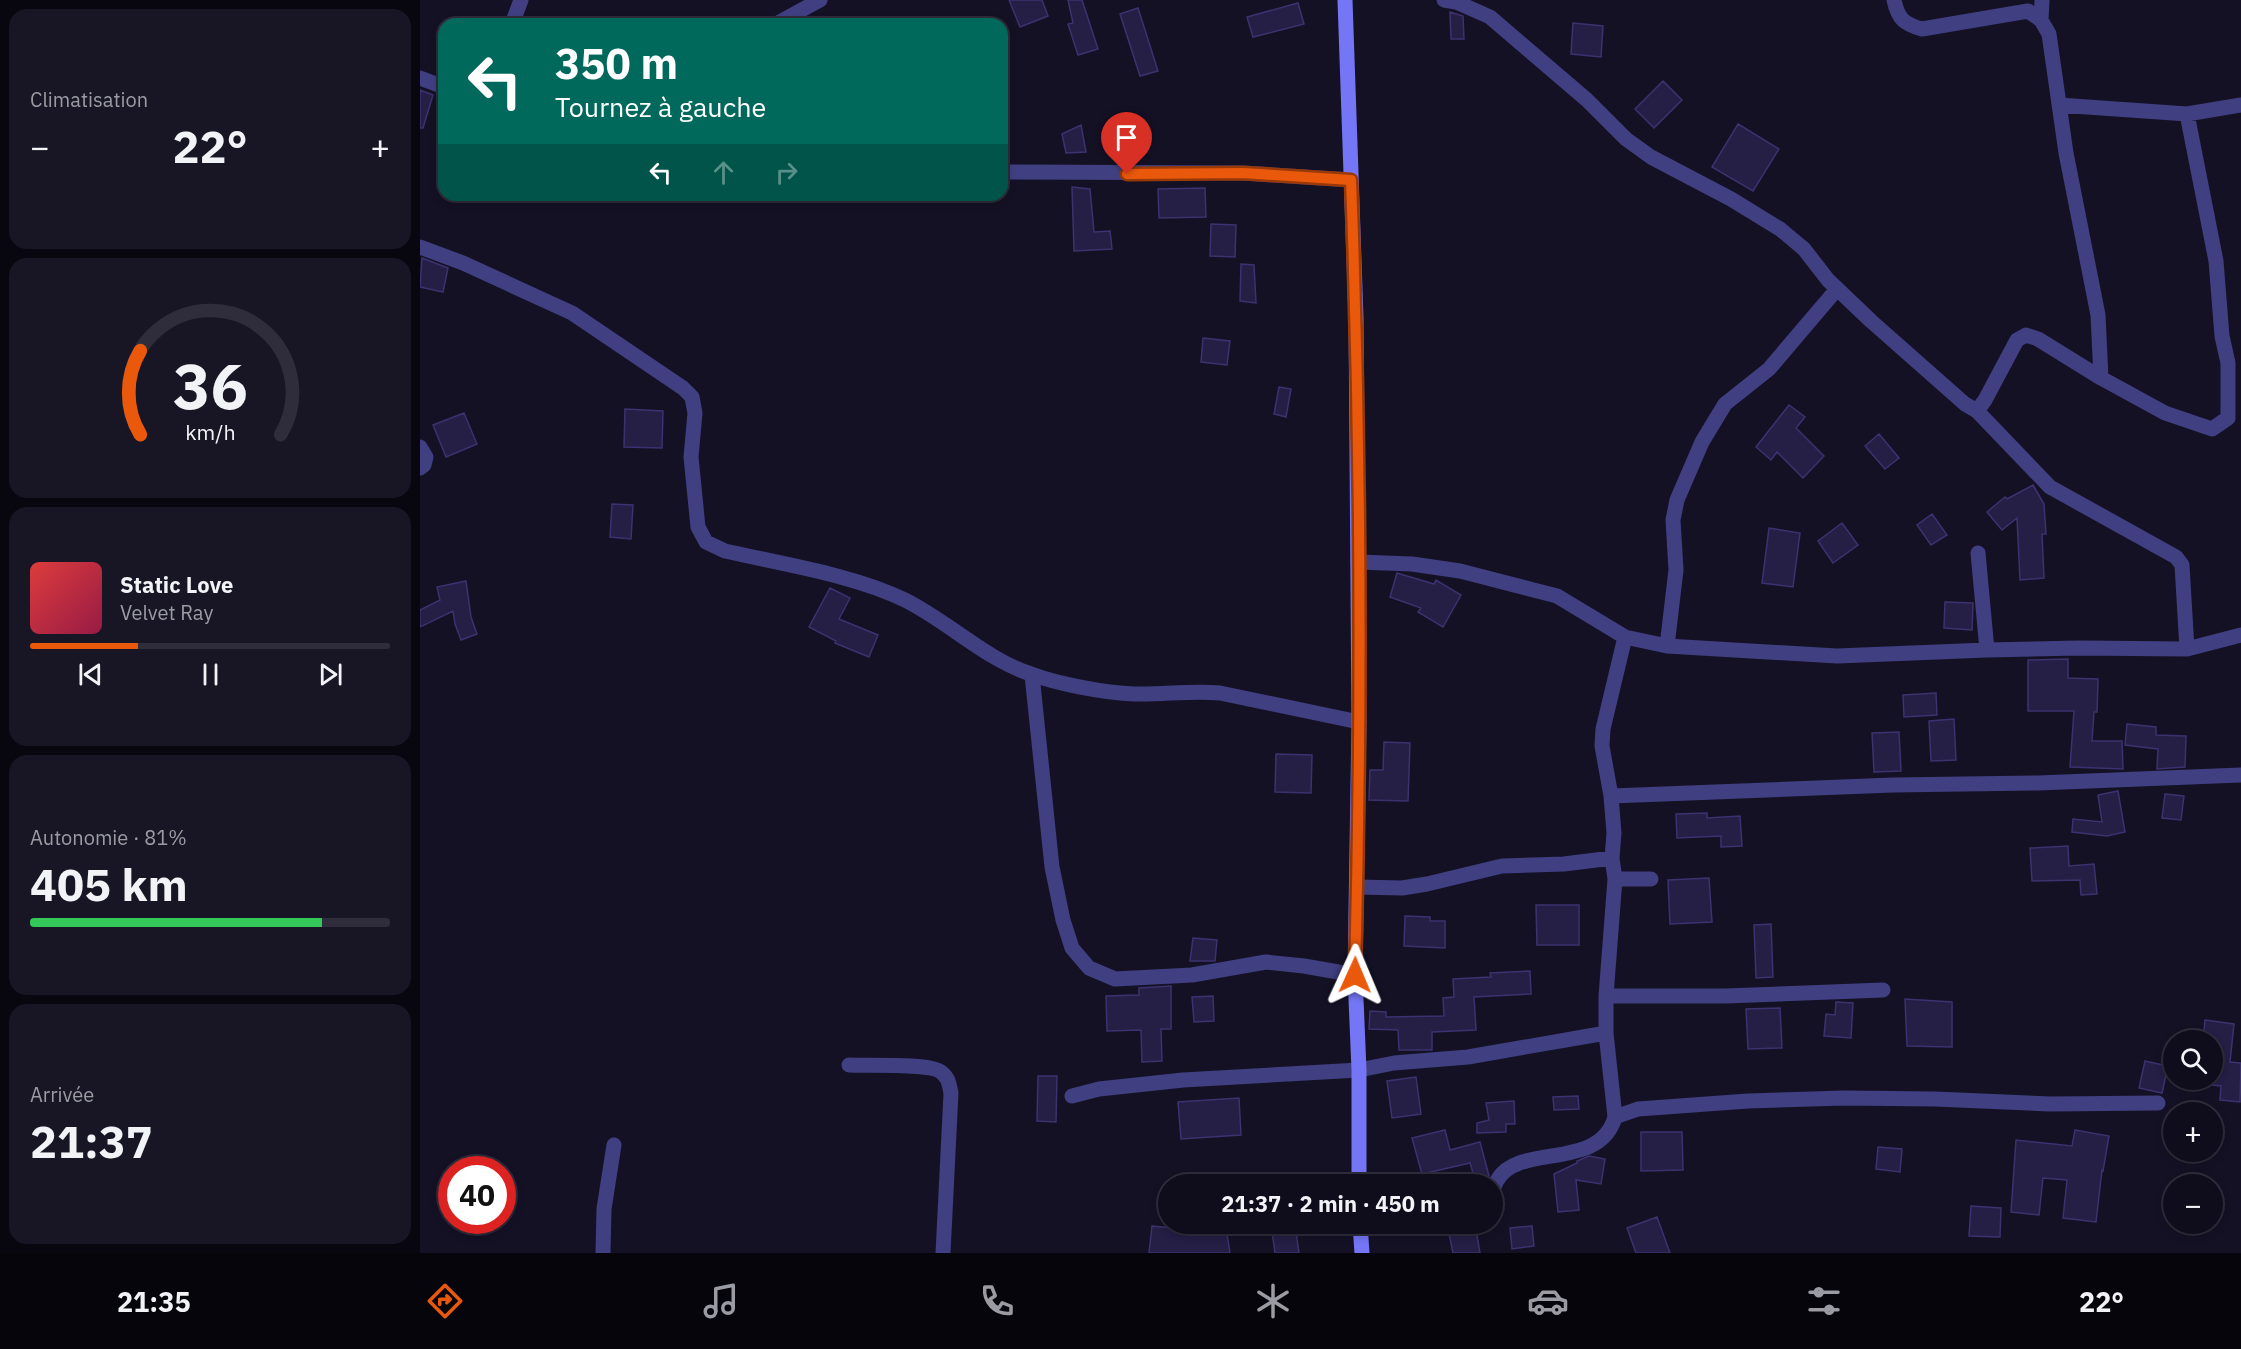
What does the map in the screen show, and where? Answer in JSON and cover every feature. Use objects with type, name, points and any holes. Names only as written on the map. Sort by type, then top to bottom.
[{"type":"street","points":[[514,18],[521,0]]},
{"type":"street","points":[[787,18],[820,0]]},
{"type":"street","points":[[1345,0],[1356,318],[1359,722],[1355,975],[1359,1070],[1359,1174]]},
{"type":"street","points":[[1444,0],[1456,2],[1490,17],[1587,100],[1626,139],[1651,157],[1731,199],[1780,229],[1804,249],[1837,289],[1879,329],[1965,404],[1977,411],[2050,487],[2176,557],[2182,565],[2187,649]]},
{"type":"street","points":[[1894,0],[1896,11],[1907,25],[1922,29],[2028,11],[2041,20],[2049,34],[2066,153],[2098,315],[2101,378]]},
{"type":"street","points":[[2041,20],[2042,0]]},
{"type":"street","points":[[420,78],[438,85]]},
{"type":"street","points":[[2059,105],[2187,114],[2241,105]]},
{"type":"street","points":[[1977,411],[1986,400],[2017,340],[2026,335],[2038,339],[2101,378],[2165,412],[2212,429],[2228,418],[2228,363],[2222,336],[2216,261],[2187,114]]},
{"type":"street","points":[[1008,172],[1243,173],[1351,180]]},
{"type":"street","points":[[420,247],[463,263],[572,314],[683,388],[692,397],[695,413],[691,457],[698,526],[706,542],[725,551],[865,584],[906,600],[1006,664],[1032,675],[1134,694],[1200,691],[1220,693],[1359,722]]},
{"type":"street","points":[[1667,646],[1676,570],[1673,520],[1677,500],[1702,442],[1725,404],[1769,369],[1837,289]]},
{"type":"street","points":[[420,447],[426,457],[424,465],[420,468]]},
{"type":"street","points":[[1978,553],[1987,650]]},
{"type":"street","points":[[1358,562],[1412,564],[1460,571],[1557,596],[1624,637],[1667,646],[1837,656],[2079,648],[2187,649],[2241,635]]},
{"type":"street","points":[[1502,1174],[1509,1168],[1521,1163],[1582,1149],[1597,1143],[1612,1127],[1615,1117],[1606,1034],[1606,996],[1614,879],[1612,858],[1614,833],[1611,796],[1602,746],[1603,729],[1624,637]]},
{"type":"street","points":[[1032,675],[1052,867],[1063,920],[1072,948],[1089,968],[1116,979],[1192,975],[1266,962],[1355,975]]},
{"type":"street","points":[[1611,796],[2241,775]]},
{"type":"street","points":[[1357,887],[1402,888],[1502,866],[1564,864],[1612,858]]},
{"type":"street","points":[[1614,879],[1651,879]]},
{"type":"street","points":[[1606,996],[1725,996],[1883,990]]},
{"type":"street","points":[[1072,1096],[1099,1089],[1183,1080],[1359,1070],[1394,1064],[1468,1057],[1606,1034]]},
{"type":"street","points":[[849,1065],[925,1067],[940,1071],[948,1080],[951,1093],[943,1253]]},
{"type":"street","points":[[1615,1117],[1638,1109],[1748,1101],[1820,1099],[1935,1099],[2050,1104],[2158,1103]]},
{"type":"street","points":[[603,1253],[604,1209],[614,1145]]},
{"type":"street","points":[[1361,1234],[1362,1253]]},
{"type":"building","points":[[1009,0],[1042,0],[1048,16],[1020,27]]},
{"type":"building","points":[[1068,0],[1082,0],[1098,49],[1078,55],[1068,24],[1073,23]]},
{"type":"building","points":[[1298,3],[1304,24],[1253,37],[1247,17]]},
{"type":"building","points":[[1138,8],[1158,71],[1140,76],[1120,14]]},
{"type":"building","points":[[1450,12],[1463,16],[1464,39],[1451,39]]},
{"type":"building","points":[[1573,23],[1603,26],[1601,57],[1571,54]]},
{"type":"building","points":[[1663,81],[1682,100],[1654,128],[1635,109]]},
{"type":"building","points":[[420,90],[433,95],[423,128],[420,128]]},
{"type":"building","points":[[1738,124],[1779,149],[1753,191],[1712,167]]},
{"type":"building","points":[[1081,125],[1086,152],[1066,153],[1062,134]]},
{"type":"building","points":[[1072,187],[1090,189],[1094,232],[1110,231],[1112,249],[1074,251]]},
{"type":"building","points":[[1205,188],[1206,217],[1159,218],[1158,189]]},
{"type":"building","points":[[1211,224],[1236,225],[1235,257],[1210,256]]},
{"type":"building","points":[[422,258],[448,268],[443,292],[420,287]]},
{"type":"building","points":[[1241,264],[1254,265],[1256,303],[1240,301]]},
{"type":"building","points":[[1203,338],[1230,341],[1227,365],[1201,362]]},
{"type":"building","points":[[1279,387],[1291,389],[1286,417],[1274,414]]},
{"type":"building","points":[[1789,405],[1805,417],[1796,428],[1824,456],[1803,478],[1777,452],[1771,460],[1756,447]]},
{"type":"building","points":[[625,409],[663,411],[662,448],[624,447]]},
{"type":"building","points":[[464,413],[477,444],[446,457],[433,425]]},
{"type":"building","points":[[1879,434],[1899,458],[1885,469],[1865,446]]},
{"type":"building","points":[[2033,485],[2044,504],[2046,534],[2042,534],[2044,578],[2020,580],[2017,518],[2002,530],[1987,512],[2005,497],[2007,499]]},
{"type":"building","points":[[612,504],[633,505],[631,539],[610,537]]},
{"type":"building","points":[[1932,514],[1947,535],[1931,545],[1917,525]]},
{"type":"building","points":[[1842,523],[1858,545],[1833,563],[1818,541]]},
{"type":"building","points":[[1769,528],[1800,533],[1793,587],[1762,583]]},
{"type":"building","points":[[1397,573],[1434,584],[1436,580],[1461,595],[1443,627],[1418,612],[1421,608],[1390,597]]},
{"type":"building","points":[[466,581],[471,617],[477,634],[461,640],[453,611],[420,627],[420,610],[440,600],[437,587]]},
{"type":"building","points":[[830,588],[850,598],[839,619],[878,635],[869,657],[835,643],[836,641],[809,627]]},
{"type":"building","points":[[1945,602],[1973,603],[1972,630],[1944,628]]},
{"type":"building","points":[[2068,659],[2068,678],[2098,679],[2097,712],[2094,712],[2092,741],[2122,741],[2123,769],[2070,767],[2074,711],[2028,711],[2028,660]]},
{"type":"building","points":[[1936,693],[1937,715],[1904,717],[1903,695]]},
{"type":"building","points":[[1954,719],[1956,760],[1931,761],[1929,721]]},
{"type":"building","points":[[2127,724],[2156,727],[2156,735],[2186,736],[2185,767],[2157,769],[2158,749],[2125,745]]},
{"type":"building","points":[[1899,732],[1901,771],[1874,772],[1872,733]]},
{"type":"building","points":[[1384,742],[1410,743],[1408,801],[1369,800],[1370,770],[1383,770]]},
{"type":"building","points":[[1276,754],[1312,755],[1311,793],[1275,792]]},
{"type":"building","points":[[2118,791],[2125,832],[2107,836],[2072,832],[2073,819],[2102,822],[2098,795]]},
{"type":"building","points":[[2165,794],[2184,796],[2181,820],[2162,818]]},
{"type":"building","points":[[1707,813],[1707,818],[1740,816],[1742,846],[1721,847],[1721,836],[1677,838],[1676,814]]},
{"type":"building","points":[[2068,846],[2069,866],[2094,864],[2097,894],[2081,895],[2080,880],[2032,881],[2030,848]]},
{"type":"building","points":[[1709,878],[1712,922],[1670,924],[1668,880]]},
{"type":"building","points":[[1536,905],[1579,905],[1579,945],[1537,945]]},
{"type":"building","points":[[1405,916],[1430,917],[1430,921],[1445,921],[1445,948],[1404,946]]},
{"type":"building","points":[[1771,924],[1773,977],[1756,978],[1754,925]]},
{"type":"building","points":[[1193,938],[1217,940],[1215,961],[1190,961]]},
{"type":"building","points":[[1530,971],[1531,994],[1474,997],[1476,1030],[1432,1032],[1432,1050],[1399,1050],[1398,1030],[1369,1029],[1370,1011],[1386,1012],[1386,1017],[1444,1016],[1443,998],[1454,997],[1453,979],[1491,977],[1490,973]]},
{"type":"building","points":[[1171,986],[1171,1029],[1161,1029],[1162,1061],[1142,1062],[1141,1030],[1107,1031],[1106,996],[1139,995],[1139,988]]},
{"type":"building","points":[[1213,996],[1214,1021],[1194,1022],[1192,997]]},
{"type":"building","points":[[1905,999],[1952,1002],[1952,1047],[1907,1046]]},
{"type":"building","points":[[1836,1002],[1853,1003],[1851,1038],[1824,1036],[1826,1014],[1835,1015]]},
{"type":"building","points":[[1780,1008],[1782,1048],[1748,1049],[1746,1009]]},
{"type":"building","points":[[2205,1020],[2234,1024],[2230,1062],[2241,1063],[2240,1102],[2220,1100],[2221,1090],[2223,1090],[2223,1030],[2204,1030]]},
{"type":"building","points":[[2145,1061],[2163,1065],[2162,1093],[2139,1088]]},
{"type":"building","points":[[1038,1076],[1057,1076],[1056,1122],[1037,1121]]},
{"type":"building","points":[[1416,1077],[1421,1114],[1392,1118],[1387,1081]]},
{"type":"building","points":[[1578,1096],[1579,1109],[1554,1110],[1553,1097]]},
{"type":"building","points":[[1239,1098],[1241,1135],[1181,1139],[1178,1102]]},
{"type":"building","points":[[1514,1101],[1515,1124],[1506,1124],[1506,1132],[1477,1133],[1477,1123],[1489,1120],[1486,1103]]},
{"type":"building","points":[[1445,1130],[1450,1150],[1480,1142],[1488,1174],[1473,1174],[1470,1163],[1422,1174],[1412,1138]]},
{"type":"building","points":[[2075,1130],[2109,1136],[2102,1170],[2096,1222],[2063,1218],[2067,1180],[2043,1178],[2039,1215],[2011,1212],[2016,1140],[2072,1146]]},
{"type":"building","points":[[1641,1132],[1682,1132],[1683,1170],[1641,1171]]},
{"type":"building","points":[[1878,1147],[1902,1149],[1900,1172],[1876,1169]]},
{"type":"building","points":[[1589,1156],[1605,1159],[1601,1184],[1576,1180],[1579,1210],[1558,1212],[1554,1174]]},
{"type":"building","points":[[1971,1206],[2001,1208],[2000,1237],[1969,1236]]},
{"type":"building","points":[[1657,1217],[1670,1253],[1636,1253],[1627,1228]]},
{"type":"building","points":[[1152,1226],[1158,1227],[1158,1234],[1227,1234],[1230,1253],[1149,1253]]},
{"type":"building","points":[[1532,1226],[1534,1246],[1512,1249],[1510,1228]]},
{"type":"building","points":[[1272,1234],[1296,1234],[1299,1253],[1275,1253]]},
{"type":"building","points":[[1449,1234],[1477,1234],[1480,1253],[1453,1253]]},
{"type":"route","points":[[1127,174],[1243,173],[1351,180],[1356,318],[1359,722],[1355,975]]}]
